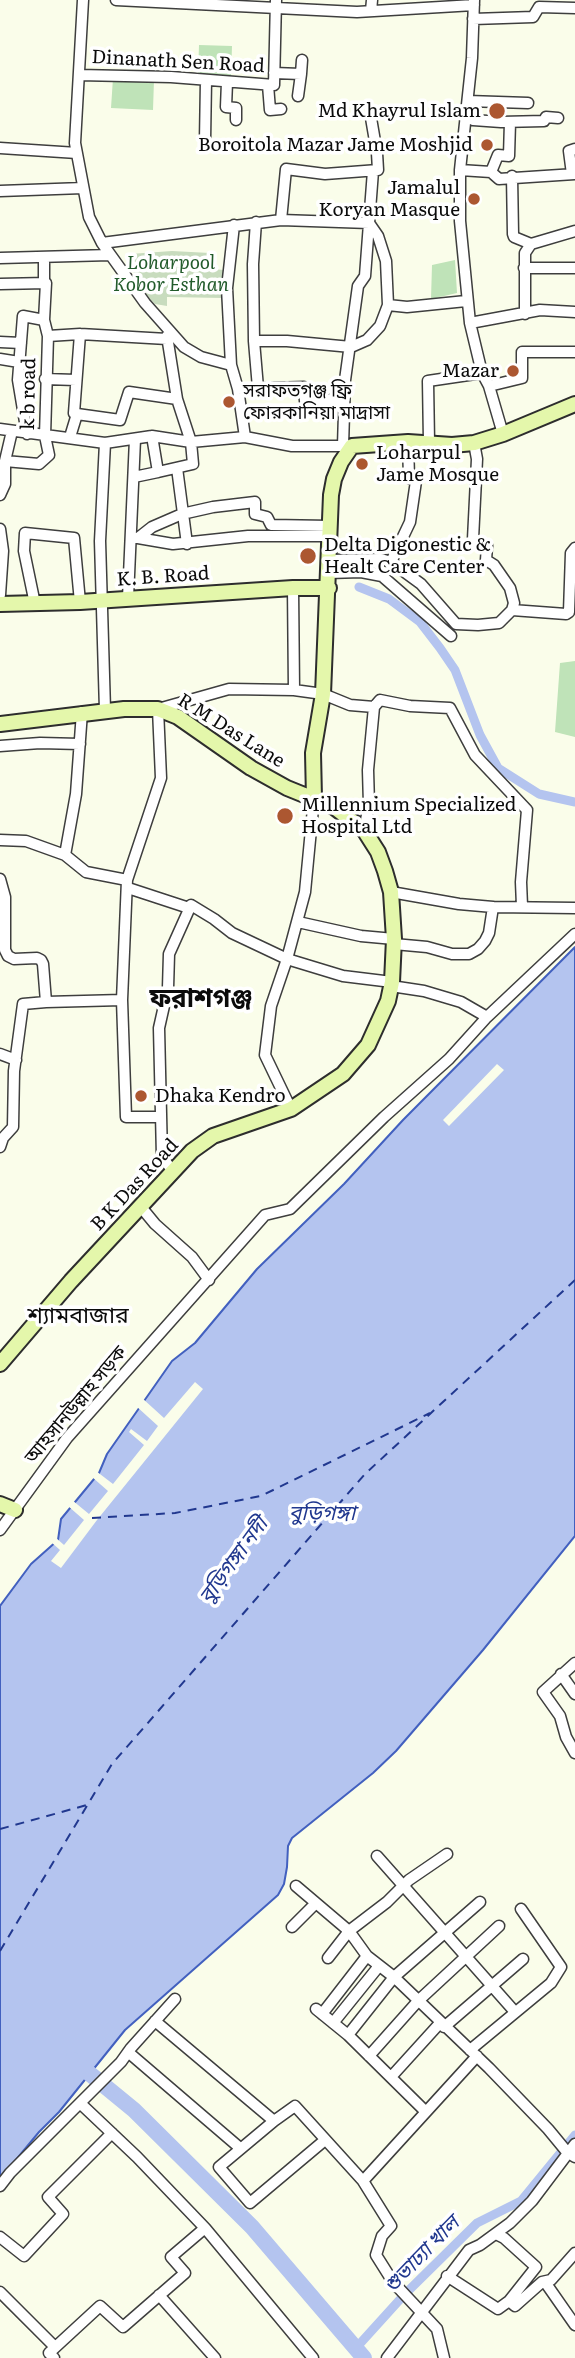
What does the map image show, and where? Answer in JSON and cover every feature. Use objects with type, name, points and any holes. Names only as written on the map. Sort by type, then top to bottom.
[{"type":"street","points":[[83,0],[75,130],[89,217],[102,243],[145,303],[184,347],[201,357],[230,365]]},
{"type":"street","points":[[116,0],[372,6],[474,2],[468,101],[460,170],[460,221],[470,323],[482,373],[489,386],[503,434]]},
{"type":"street","name":"Dinanath Sen Road","points":[[79,75],[274,85],[275,4]]},
{"type":"street","points":[[473,19],[533,17],[540,7],[575,8]]},
{"type":"street","points":[[298,96],[302,60]]},
{"type":"street","points":[[274,73],[301,74]]},
{"type":"street","points":[[205,141],[206,80]]},
{"type":"street","points":[[227,82],[226,107],[236,108],[236,120]]},
{"type":"street","points":[[268,85],[270,110],[281,109]]},
{"type":"street","points":[[468,101],[528,103]]},
{"type":"street","points":[[466,116],[473,120],[510,122],[558,118]]},
{"type":"street","points":[[281,220],[286,169],[325,174],[378,170],[371,118]]},
{"type":"street","points":[[491,172],[498,155],[510,156],[510,122]]},
{"type":"street","points":[[0,148],[77,153]]},
{"type":"street","points":[[460,170],[491,172],[497,178],[574,174],[569,151],[575,149]]},
{"type":"street","points":[[291,1109],[265,1055],[271,1006],[305,892],[314,799],[313,753],[323,694],[334,479],[347,446],[344,399],[358,286],[365,276],[373,171]]},
{"type":"street","points":[[512,176],[514,237],[531,244],[575,231]]},
{"type":"street","points":[[0,191],[83,188]]},
{"type":"street","points":[[102,243],[281,220],[369,223]]},
{"type":"street","points":[[256,222],[253,264],[254,341],[258,388]]},
{"type":"street","points":[[254,341],[351,347],[367,340],[380,326],[388,305],[386,261],[378,236],[369,223]]},
{"type":"street","points":[[234,225],[227,288],[230,365],[238,389],[245,437]]},
{"type":"street","points":[[525,314],[525,253],[531,244]]},
{"type":"street","points":[[0,258],[110,255]]},
{"type":"street","name":"k b road","points":[[5,461],[39,464],[48,455],[45,436],[48,336],[44,320],[44,257]]},
{"type":"street","points":[[524,268],[575,268]]},
{"type":"street","points":[[0,284],[44,282]]},
{"type":"street","points":[[388,305],[407,307],[466,301]]},
{"type":"street","points":[[470,323],[540,310],[575,312]]},
{"type":"street","points":[[27,434],[18,380],[23,316],[44,320]]},
{"type":"street","points":[[134,477],[193,464],[191,442],[177,399],[166,340],[167,325]]},
{"type":"street","points":[[48,336],[80,334],[166,340]]},
{"type":"street","points":[[80,334],[74,413],[120,420],[129,392],[177,399]]},
{"type":"street","points":[[0,342],[21,343]]},
{"type":"street","points":[[489,386],[522,378],[522,352],[575,352]]},
{"type":"street","points":[[0,359],[19,362]]},
{"type":"street","points":[[429,442],[428,381],[482,373]]},
{"type":"street","points":[[45,379],[76,380]]},
{"type":"street","points":[[238,389],[304,387],[304,401],[344,399]]},
{"type":"street","points":[[0,429],[105,443],[152,436],[191,442],[245,437],[292,446],[408,442],[453,445],[474,443],[503,434],[575,404]]},
{"type":"street","points":[[71,437],[77,414]]},
{"type":"street","points":[[0,495],[5,484],[5,461],[12,431]]},
{"type":"street","points":[[152,436],[158,472]]},
{"type":"street","points":[[128,598],[135,538],[135,439]]},
{"type":"street","points":[[391,562],[410,522],[416,481],[409,478],[408,442]]},
{"type":"street","points":[[105,443],[100,541],[105,710]]},
{"type":"street","points":[[329,566],[381,559],[391,562],[421,584],[456,624],[499,623],[512,611],[514,604],[510,588],[494,565],[486,560],[487,545],[474,541],[477,459],[474,443]]},
{"type":"street","points":[[177,468],[187,544]]},
{"type":"street","points":[[135,538],[152,527],[183,514],[256,502],[255,514],[267,517],[271,525],[330,531]]},
{"type":"street","points":[[0,528],[3,551],[0,595]]},
{"type":"street","points":[[135,538],[160,543],[187,544],[248,536],[330,531]]},
{"type":"street","points":[[35,604],[24,551],[24,533],[74,538],[80,602]]},
{"type":"street","points":[[512,611],[569,612],[571,552],[575,548]]},
{"type":"street","points":[[329,566],[382,576],[451,636]]},
{"type":"street","points":[[293,588],[294,690]]},
{"type":"street","name":"K. B. Road","points":[[0,604],[329,588]]},
{"type":"street","points":[[161,1117],[126,1116],[122,1000],[127,884],[161,778],[158,709],[229,689],[294,690],[323,694],[350,705],[374,707]]},
{"type":"street","points":[[364,830],[369,805],[368,770],[374,707],[380,700],[411,706],[450,708],[475,755],[527,810],[521,882],[522,906]]},
{"type":"street","name":"R M Das Lane","points":[[0,724],[82,712],[158,709],[186,721],[266,777],[314,799]]},
{"type":"street","points":[[65,855],[76,794],[82,712]]},
{"type":"street","points":[[0,746],[80,744]]},
{"type":"street","name":"B K Das Road","points":[[0,1364],[71,1281],[192,1151],[213,1136],[291,1109],[343,1074],[368,1045],[381,1019],[391,984],[394,942],[391,892],[378,852],[364,830],[334,807],[314,799]]},
{"type":"street","points":[[0,839],[26,841],[65,855],[86,872],[127,884],[189,908]]},
{"type":"street","points":[[0,879],[5,897],[5,950],[8,956],[14,959],[41,960],[46,1002]]},
{"type":"street","points":[[391,892],[442,902],[493,907],[575,908]]},
{"type":"street","points":[[172,1170],[162,1157],[159,1028],[168,988],[169,954],[189,908],[194,905],[232,933],[287,959],[342,976],[425,991],[461,1002],[487,1017]]},
{"type":"street","points":[[298,922],[452,954],[469,954],[485,942],[493,907]]},
{"type":"street","name":"আহসানউল্লাহ সড়ক","points":[[0,1530],[67,1438],[265,1215],[290,1209],[449,1059],[487,1017],[575,934]]},
{"type":"street","points":[[0,1146],[13,1127],[16,1060],[23,1004],[122,1000]]},
{"type":"street","points":[[0,1054],[16,1060]]},
{"type":"street","points":[[141,1207],[192,1257],[209,1280]]},
{"type":"street","points":[[0,1504],[15,1510]]},
{"type":"street","points":[[575,1663],[543,1692],[560,1716],[566,1737],[575,1753]]},
{"type":"street","points":[[561,1674],[575,1694]]},
{"type":"street","points":[[328,1958],[349,1931],[447,1854]]},
{"type":"street","points":[[377,1856],[515,2012]]},
{"type":"street","points":[[296,1886],[349,1931],[367,1956],[473,2053],[571,2155]]},
{"type":"street","points":[[348,2035],[394,1978],[480,1902]]},
{"type":"street","points":[[292,1927],[316,1903]]},
{"type":"street","points":[[363,2181],[473,2053],[515,2012],[551,1983],[561,1968],[521,1909]]},
{"type":"street","points":[[369,2056],[418,2001],[499,1926]]},
{"type":"street","points":[[367,1956],[319,2012],[348,2035],[425,2111]]},
{"type":"street","points":[[391,2077],[442,2025],[523,1959]]},
{"type":"street","points":[[333,2023],[379,1966]]},
{"type":"street","points":[[0,2186],[121,2062],[175,1998]]},
{"type":"street","points":[[155,2021],[274,2120]]},
{"type":"street","points":[[128,2052],[240,2148]]},
{"type":"street","points":[[81,2104],[205,2228],[313,2358]]},
{"type":"street","points":[[325,2140],[250,2203],[219,2167],[274,2120],[295,2106],[363,2181],[391,2226],[382,2236],[376,2255],[393,2282],[437,2329],[444,2358]]},
{"type":"street","points":[[0,2237],[24,2256],[63,2214],[48,2197],[112,2133]]},
{"type":"street","points":[[387,2358],[468,2250],[510,2223],[571,2155],[575,2144]]},
{"type":"street","points":[[0,2292],[55,2353],[100,2306],[122,2327],[185,2273],[171,2258],[205,2228]]},
{"type":"street","points":[[447,2276],[498,2309],[509,2301],[536,2267],[496,2234]]},
{"type":"street","points":[[509,2301],[515,2306],[551,2280],[575,2253]]},
{"type":"street","points":[[545,2282],[575,2325]]},
{"type":"street","points":[[159,2295],[215,2358]]},
{"type":"green space","points":[[199,45],[232,46],[231,77],[198,76]]},
{"type":"green space","points":[[113,78],[154,80],[153,110],[111,108]]},
{"type":"green space","name":"Loharpool Kobor Esthan","points":[[172,251],[210,253],[212,269],[224,270],[223,298],[167,297],[167,306],[155,304],[128,263],[130,254]]},
{"type":"green space","points":[[455,260],[457,293],[431,299],[432,265]]},
{"type":"green space","points":[[575,661],[575,737],[555,732],[560,663]]},
{"type":"water","name":"বুড়িগঙ্গা","points":[[575,947],[575,1536],[483,1650],[396,1751],[373,1773],[292,1838],[288,1846],[284,1884],[278,1895],[125,2030],[59,2112],[0,2179],[0,1606],[31,1564],[58,1540],[61,1519],[99,1473],[107,1454],[172,1361],[195,1343],[257,1269],[344,1184],[403,1120]]},
{"type":"pier","points":[[497,1064],[504,1070],[449,1126],[443,1120]]},
{"type":"pier","points":[[195,1382],[203,1389],[61,1568],[51,1561],[60,1550],[51,1542],[55,1537],[64,1545],[84,1520],[68,1506],[72,1500],[89,1514],[108,1491],[92,1477],[96,1471],[113,1484],[144,1445],[129,1432],[131,1429],[147,1441],[158,1426],[136,1406],[142,1398],[164,1418]]},
{"type":"waterway","points":[[359,587],[389,599],[420,622],[440,648],[455,670],[480,735],[498,768],[539,794],[575,802]]},
{"type":"waterway","points":[[73,2060],[134,2110],[252,2227],[364,2358]]},
{"type":"waterway","name":"শুভাঢ্যা খাল","points":[[356,2348],[404,2295],[477,2223],[521,2201],[575,2135]]},
{"type":"ferry route","points":[[0,1951],[112,1764],[365,1474],[575,1280]]},
{"type":"ferry route","points":[[92,1518],[175,1513],[261,1496],[430,1413]]},
{"type":"ferry route","points":[[0,1829],[87,1805]]},
{"type":"place","name":"Md Khayrul Islam","points":[[497,111]]},
{"type":"place","name":"Boroitola Mazar Jame Moshjid","points":[[487,145]]},
{"type":"place","name":"Jamalul Koryan Masque","points":[[474,199]]},
{"type":"place","name":"Mazar","points":[[513,371]]},
{"type":"place","name":"সরাফতগঞ্জ ফ্রি ফোরকানিয়া মাদ্রাসা","points":[[229,402]]},
{"type":"place","name":"Loharpul Jame Mosque","points":[[362,464]]},
{"type":"place","name":"Delta Digonestic & Healt Care Center","points":[[308,556]]},
{"type":"place","name":"Millennium Specialized Hospital Ltd","points":[[285,816]]},
{"type":"place","name":"Dhaka Kendro","points":[[141,1096]]},
{"type":"district","name":"ফরাশগঞ্জ","points":[[201,999]]},
{"type":"district","name":"শ্যামবাজার","points":[[78,1316]]},
{"type":"water label","name":"বুড়িগঙ্গা নদী","points":[[234,1561]]}]
